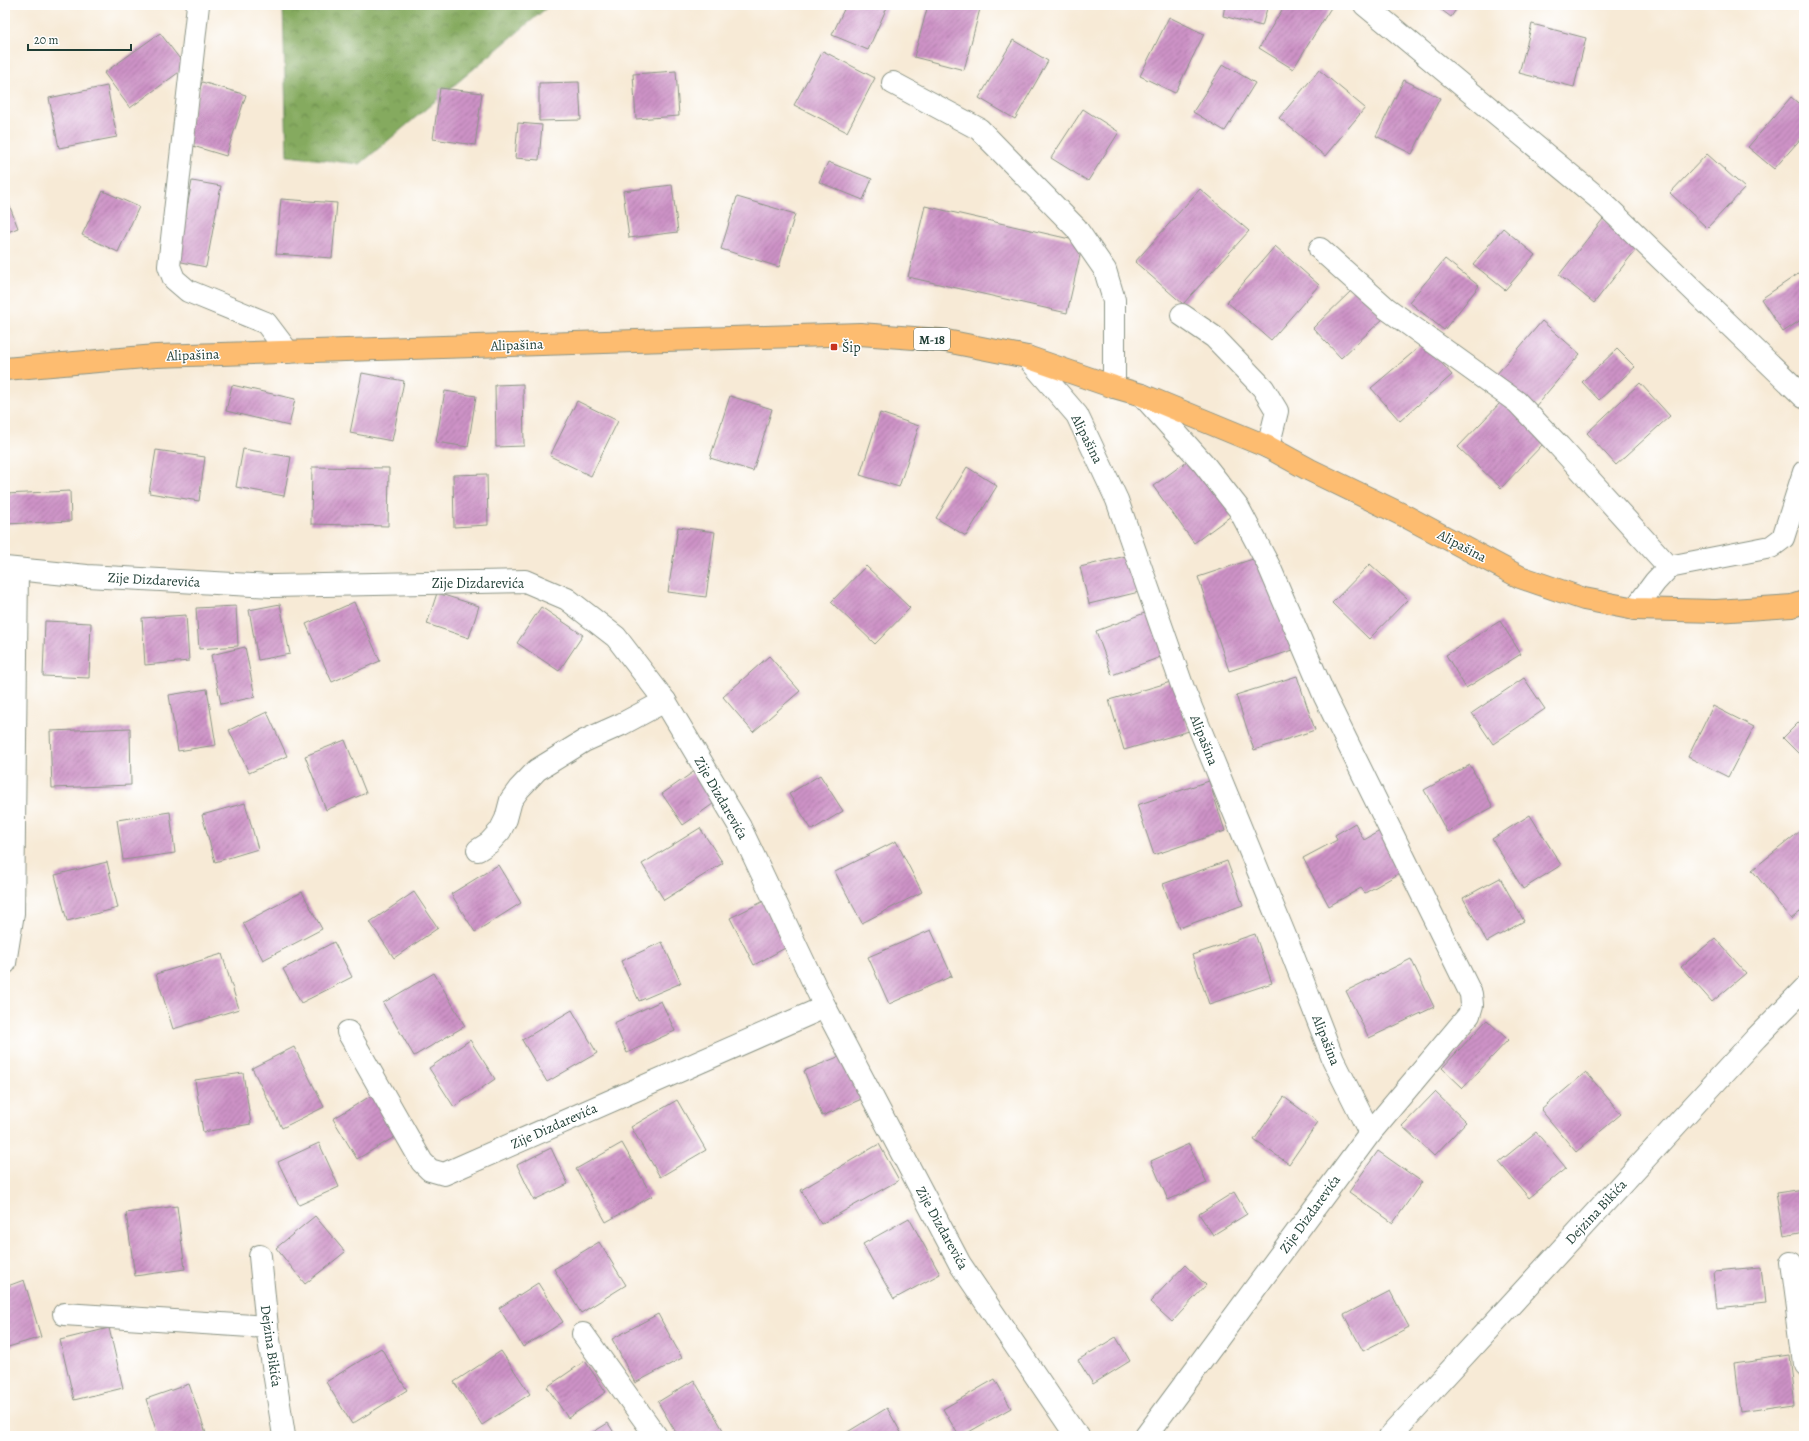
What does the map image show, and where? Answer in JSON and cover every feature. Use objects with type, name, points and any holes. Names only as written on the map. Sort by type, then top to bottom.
[{"type":"main road","name":"Alipašina","points":[[5,369],[156,356],[860,334],[941,340],[1027,357],[1142,395],[1268,447],[1310,470],[1405,516],[1520,577],[1584,599],[1635,609],[1716,611],[1792,606],[1804,602]]},
{"type":"street","points":[[198,5],[169,266],[174,279],[188,291],[266,322],[288,352]]},
{"type":"street","points":[[1365,5],[1598,198],[1804,397]]},
{"type":"street","points":[[893,83],[979,129],[1076,228],[1106,270],[1114,300],[1114,387]]},
{"type":"street","points":[[1320,249],[1386,308],[1517,402],[1669,567]]},
{"type":"street","points":[[1182,315],[1214,337],[1262,388],[1277,411],[1268,447]]},
{"type":"street","name":"Alipašina","points":[[1027,357],[1077,415],[1117,500],[1183,688],[1290,948],[1333,1059],[1370,1133]]},
{"type":"street","name":"Zije Dizdarevića","points":[[1142,395],[1203,463],[1240,509],[1269,566],[1325,697],[1471,994],[1472,1005],[1469,1015],[1370,1133],[1146,1436]]},
{"type":"street","points":[[1635,609],[1655,582],[1669,567],[1771,547],[1783,538],[1804,472]]},
{"type":"street","name":"Zije Dizdarevića","points":[[5,963],[13,913],[11,569],[86,576],[272,586],[525,581],[567,599],[616,637],[665,701],[740,827],[825,1007],[960,1264],[1073,1431],[1078,1436]]},
{"type":"street","points":[[478,850],[489,843],[500,831],[506,819],[511,800],[536,770],[584,741],[622,724],[665,701]]},
{"type":"street","name":"Dejzina Bikića","points":[[1390,1436],[1751,1044],[1804,989]]},
{"type":"street","name":"Zije Dizdarevića","points":[[348,1032],[422,1162],[430,1170],[444,1174],[825,1007]]},
{"type":"street","name":"Dejzina Bikića","points":[[260,1256],[267,1327],[284,1436]]},
{"type":"street","points":[[1791,1263],[1804,1363]]},
{"type":"street","points":[[64,1314],[267,1327]]},
{"type":"street","points":[[583,1334],[656,1436]]},
{"type":"green space","points":[[283,5],[550,5],[360,164],[287,156]]},
{"type":"building","points":[[846,5],[888,5],[868,50],[832,35]]},
{"type":"building","points":[[928,5],[981,5],[964,70],[914,57]]},
{"type":"building","points":[[1225,5],[1268,5],[1262,26],[1223,16]]},
{"type":"building","points":[[1285,5],[1332,6],[1293,69],[1259,48]]},
{"type":"building","points":[[1435,5],[1459,5],[1451,17]]},
{"type":"building","points":[[1169,17],[1204,34],[1175,93],[1140,76]]},
{"type":"building","points":[[1532,24],[1586,38],[1574,87],[1519,73]]},
{"type":"building","points":[[160,33],[186,67],[130,108],[104,73]]},
{"type":"building","points":[[1013,40],[1048,61],[1015,119],[979,98]]},
{"type":"building","points":[[823,51],[875,78],[847,132],[794,105]]},
{"type":"building","points":[[1223,64],[1255,83],[1225,131],[1193,112]]},
{"type":"building","points":[[1319,70],[1365,108],[1325,156],[1279,118]]},
{"type":"building","points":[[676,71],[679,116],[636,119],[633,74]]},
{"type":"building","points":[[1404,80],[1440,98],[1412,154],[1376,136]]},
{"type":"building","points":[[202,82],[246,95],[226,156],[183,143]]},
{"type":"building","points":[[579,82],[581,120],[539,121],[539,83]]},
{"type":"building","points":[[107,86],[117,137],[59,148],[49,98]]},
{"type":"building","points":[[440,88],[482,93],[475,145],[433,139]]},
{"type":"building","points":[[1791,97],[1804,108],[1804,135],[1774,169],[1748,147]]},
{"type":"building","points":[[1083,109],[1119,132],[1088,181],[1051,158]]},
{"type":"building","points":[[518,123],[542,125],[539,160],[515,158]]},
{"type":"building","points":[[1707,154],[1745,188],[1707,228],[1670,193]]},
{"type":"building","points":[[828,162],[872,179],[863,200],[819,182]]},
{"type":"building","points":[[192,181],[221,186],[206,267],[177,261]]},
{"type":"building","points":[[672,185],[678,232],[629,238],[623,191]]},
{"type":"building","points":[[1200,189],[1249,231],[1183,304],[1135,262]]},
{"type":"building","points":[[103,191],[139,207],[118,252],[82,235]]},
{"type":"building","points":[[5,194],[18,228],[5,233]]},
{"type":"building","points":[[737,197],[795,214],[779,267],[721,249]]},
{"type":"building","points":[[281,199],[337,203],[332,258],[276,254]]},
{"type":"building","points":[[925,206],[1083,242],[1067,313],[908,277]]},
{"type":"building","points":[[1603,219],[1638,247],[1594,303],[1559,275]]},
{"type":"building","points":[[1503,228],[1535,255],[1505,290],[1473,264]]},
{"type":"building","points":[[1275,246],[1319,285],[1271,340],[1227,302]]},
{"type":"building","points":[[1445,259],[1479,286],[1444,330],[1409,302]]},
{"type":"building","points":[[1804,270],[1804,318],[1783,332],[1761,299]]},
{"type":"building","points":[[1355,287],[1384,318],[1341,358],[1313,328]]},
{"type":"building","points":[[1542,321],[1580,354],[1534,408],[1496,375]]},
{"type":"building","points":[[1424,343],[1452,375],[1400,421],[1371,388]]},
{"type":"building","points":[[1617,349],[1635,367],[1599,400],[1582,382]]},
{"type":"building","points":[[362,373],[404,381],[392,441],[350,433]]},
{"type":"building","points":[[1640,383],[1670,416],[1616,465],[1587,433]]},
{"type":"building","points":[[523,384],[524,446],[496,447],[495,385]]},
{"type":"building","points":[[232,385],[295,399],[289,426],[226,411]]},
{"type":"building","points":[[445,391],[476,396],[468,447],[436,442]]},
{"type":"building","points":[[730,396],[772,409],[753,471],[710,458]]},
{"type":"building","points":[[577,401],[618,421],[591,476],[550,456]]},
{"type":"building","points":[[1502,401],[1545,442],[1501,488],[1458,447]]},
{"type":"building","points":[[880,413],[919,426],[899,487],[860,475]]},
{"type":"building","points":[[243,449],[291,457],[284,496],[236,487]]},
{"type":"building","points":[[156,450],[205,457],[199,501],[149,493]]},
{"type":"building","points":[[1194,456],[1235,513],[1194,543],[1153,486]]},
{"type":"building","points":[[312,467],[389,468],[388,526],[311,524]]},
{"type":"building","points":[[967,467],[997,486],[966,536],[936,518]]},
{"type":"building","points":[[487,474],[488,525],[454,527],[453,475]]},
{"type":"building","points":[[70,491],[71,521],[5,524],[5,494]]},
{"type":"building","points":[[678,527],[715,532],[706,597],[668,592]]},
{"type":"building","points":[[1130,555],[1139,592],[1089,604],[1080,567]]},
{"type":"building","points":[[1262,556],[1293,650],[1229,671],[1198,577]]},
{"type":"building","points":[[1370,564],[1408,599],[1369,639],[1332,603]]},
{"type":"building","points":[[866,566],[910,608],[875,644],[831,602]]},
{"type":"building","points":[[437,593],[479,606],[469,638],[427,624]]},
{"type":"building","points":[[354,602],[380,661],[332,682],[306,624]]},
{"type":"building","points":[[280,604],[290,654],[258,660],[249,610]]},
{"type":"building","points":[[236,606],[238,646],[199,649],[196,608]]},
{"type":"building","points":[[541,607],[583,635],[559,671],[517,643]]},
{"type":"building","points":[[1150,611],[1166,655],[1112,675],[1096,631]]},
{"type":"building","points":[[186,615],[189,661],[145,665],[142,618]]},
{"type":"building","points":[[45,621],[91,623],[89,678],[43,676]]},
{"type":"building","points":[[1500,621],[1521,654],[1466,688],[1446,655]]},
{"type":"building","points":[[245,647],[255,697],[221,704],[211,655]]},
{"type":"building","points":[[769,656],[800,691],[753,732],[723,697]]},
{"type":"building","points":[[1297,676],[1315,730],[1254,750],[1236,695]]},
{"type":"building","points":[[1524,678],[1545,709],[1493,744],[1472,713]]},
{"type":"building","points":[[1174,681],[1189,731],[1124,750],[1109,700]]},
{"type":"building","points":[[207,689],[216,745],[178,751],[169,695]]},
{"type":"building","points":[[1713,706],[1754,727],[1728,777],[1688,757]]},
{"type":"building","points":[[267,712],[287,756],[249,773],[229,730]]},
{"type":"building","points":[[1804,717],[1804,759],[1783,738]]},
{"type":"building","points":[[130,728],[131,785],[52,788],[50,731]]},
{"type":"building","points":[[345,740],[366,793],[326,810],[305,756]]},
{"type":"building","points":[[1470,765],[1493,807],[1447,832],[1424,790]]},
{"type":"building","points":[[699,768],[720,799],[683,825],[662,794]]},
{"type":"building","points":[[820,775],[843,811],[812,830],[789,794]]},
{"type":"building","points":[[1209,781],[1225,831],[1154,855],[1137,805]]},
{"type":"building","points":[[245,803],[258,849],[215,862],[202,815]]},
{"type":"building","points":[[170,812],[175,853],[123,860],[117,820]]},
{"type":"building","points":[[1530,815],[1561,865],[1523,889],[1492,839]]},
{"type":"building","points":[[1355,823],[1364,840],[1385,828],[1407,869],[1365,893],[1361,888],[1329,906],[1303,858],[1337,840],[1335,835]]},
{"type":"building","points":[[700,828],[723,863],[664,900],[642,864]]},
{"type":"building","points":[[1804,828],[1804,909],[1791,919],[1752,870]]},
{"type":"building","points":[[896,841],[922,892],[862,923],[835,872]]},
{"type":"building","points":[[1227,861],[1243,905],[1179,928],[1163,884]]},
{"type":"building","points":[[107,862],[118,908],[67,921],[55,875]]},
{"type":"building","points":[[498,865],[521,903],[475,932],[451,894]]},
{"type":"building","points":[[1500,878],[1524,921],[1487,942],[1463,898]]},
{"type":"building","points":[[302,892],[322,929],[263,960],[243,923]]},
{"type":"building","points":[[414,892],[438,928],[394,958],[370,922]]},
{"type":"building","points":[[764,901],[787,947],[754,965],[730,918]]},
{"type":"building","points":[[931,930],[952,976],[889,1004],[868,957]]},
{"type":"building","points":[[1255,934],[1272,983],[1209,1004],[1192,955]]},
{"type":"building","points":[[1715,938],[1746,973],[1712,1002],[1681,967]]},
{"type":"building","points":[[334,942],[352,977],[301,1003],[283,969]]},
{"type":"building","points":[[662,942],[681,983],[639,1001],[621,961]]},
{"type":"building","points":[[222,954],[239,1009],[173,1029],[156,974]]},
{"type":"building","points":[[1411,959],[1434,1007],[1369,1038],[1346,991]]},
{"type":"building","points":[[434,973],[465,1026],[414,1056],[383,1003]]},
{"type":"building","points":[[661,1001],[675,1031],[627,1053],[614,1023]]},
{"type":"building","points":[[572,1010],[597,1053],[547,1082],[522,1040]]},
{"type":"building","points":[[1487,1020],[1508,1040],[1463,1088],[1442,1068]]},
{"type":"building","points":[[470,1040],[495,1079],[454,1107],[429,1068]]},
{"type":"building","points":[[294,1047],[324,1107],[282,1128],[252,1068]]},
{"type":"building","points":[[845,1054],[864,1098],[822,1116],[804,1071]]},
{"type":"building","points":[[1586,1072],[1621,1114],[1576,1152],[1541,1110]]},
{"type":"building","points":[[243,1073],[251,1124],[203,1132],[195,1080]]},
{"type":"building","points":[[377,1092],[400,1134],[357,1159],[333,1119]]},
{"type":"building","points":[[1435,1092],[1466,1122],[1434,1156],[1402,1126]]},
{"type":"building","points":[[1284,1097],[1318,1122],[1289,1164],[1254,1140]]},
{"type":"building","points":[[677,1100],[706,1150],[660,1177],[631,1127]]},
{"type":"building","points":[[1536,1132],[1566,1168],[1529,1198],[1499,1162]]},
{"type":"building","points":[[319,1143],[339,1187],[299,1205],[278,1162]]},
{"type":"building","points":[[622,1143],[652,1196],[606,1222],[576,1169]]},
{"type":"building","points":[[879,1144],[899,1180],[821,1224],[801,1190]]},
{"type":"building","points":[[1189,1144],[1207,1183],[1168,1200],[1151,1161]]},
{"type":"building","points":[[551,1148],[568,1184],[534,1200],[517,1165]]},
{"type":"building","points":[[1378,1151],[1422,1182],[1393,1223],[1349,1192]]},
{"type":"building","points":[[1804,1189],[1804,1231],[1783,1235],[1776,1193]]},
{"type":"building","points":[[1234,1192],[1247,1214],[1213,1235],[1199,1214]]},
{"type":"building","points":[[177,1206],[185,1269],[135,1276],[126,1213]]},
{"type":"building","points":[[315,1216],[345,1252],[305,1284],[276,1248]]},
{"type":"building","points":[[909,1218],[940,1274],[894,1299],[863,1244]]},
{"type":"building","points":[[599,1242],[626,1285],[581,1313],[554,1269]]},
{"type":"building","points":[[1185,1265],[1206,1285],[1172,1322],[1150,1302]]},
{"type":"building","points":[[1761,1267],[1765,1303],[1717,1308],[1713,1271]]},
{"type":"building","points":[[24,1280],[41,1337],[5,1348],[5,1287]]},
{"type":"building","points":[[538,1283],[563,1322],[523,1347],[499,1308]]},
{"type":"building","points":[[1390,1291],[1409,1327],[1363,1351],[1344,1315]]},
{"type":"building","points":[[658,1314],[682,1358],[635,1383],[612,1339]]},
{"type":"building","points":[[109,1328],[123,1388],[74,1400],[60,1340]]},
{"type":"building","points":[[1116,1337],[1130,1361],[1093,1384],[1078,1360]]},
{"type":"building","points":[[381,1348],[407,1390],[352,1424],[326,1382]]},
{"type":"building","points":[[501,1351],[530,1394],[482,1425],[454,1382]]},
{"type":"building","points":[[1789,1355],[1795,1405],[1740,1413],[1734,1363]]},
{"type":"building","points":[[585,1361],[606,1392],[568,1418],[547,1387]]},
{"type":"building","points":[[995,1379],[1011,1408],[962,1436],[959,1436],[943,1409]]},
{"type":"building","points":[[694,1380],[723,1430],[712,1436],[678,1436],[658,1402]]},
{"type":"building","points":[[189,1384],[207,1436],[158,1436],[146,1399]]},
{"type":"building","points":[[887,1408],[903,1436],[841,1436]]},
{"type":"building","points":[[608,1423],[616,1436],[587,1436]]},
{"type":"place","name":"Šip","points":[[834,347]]}]
